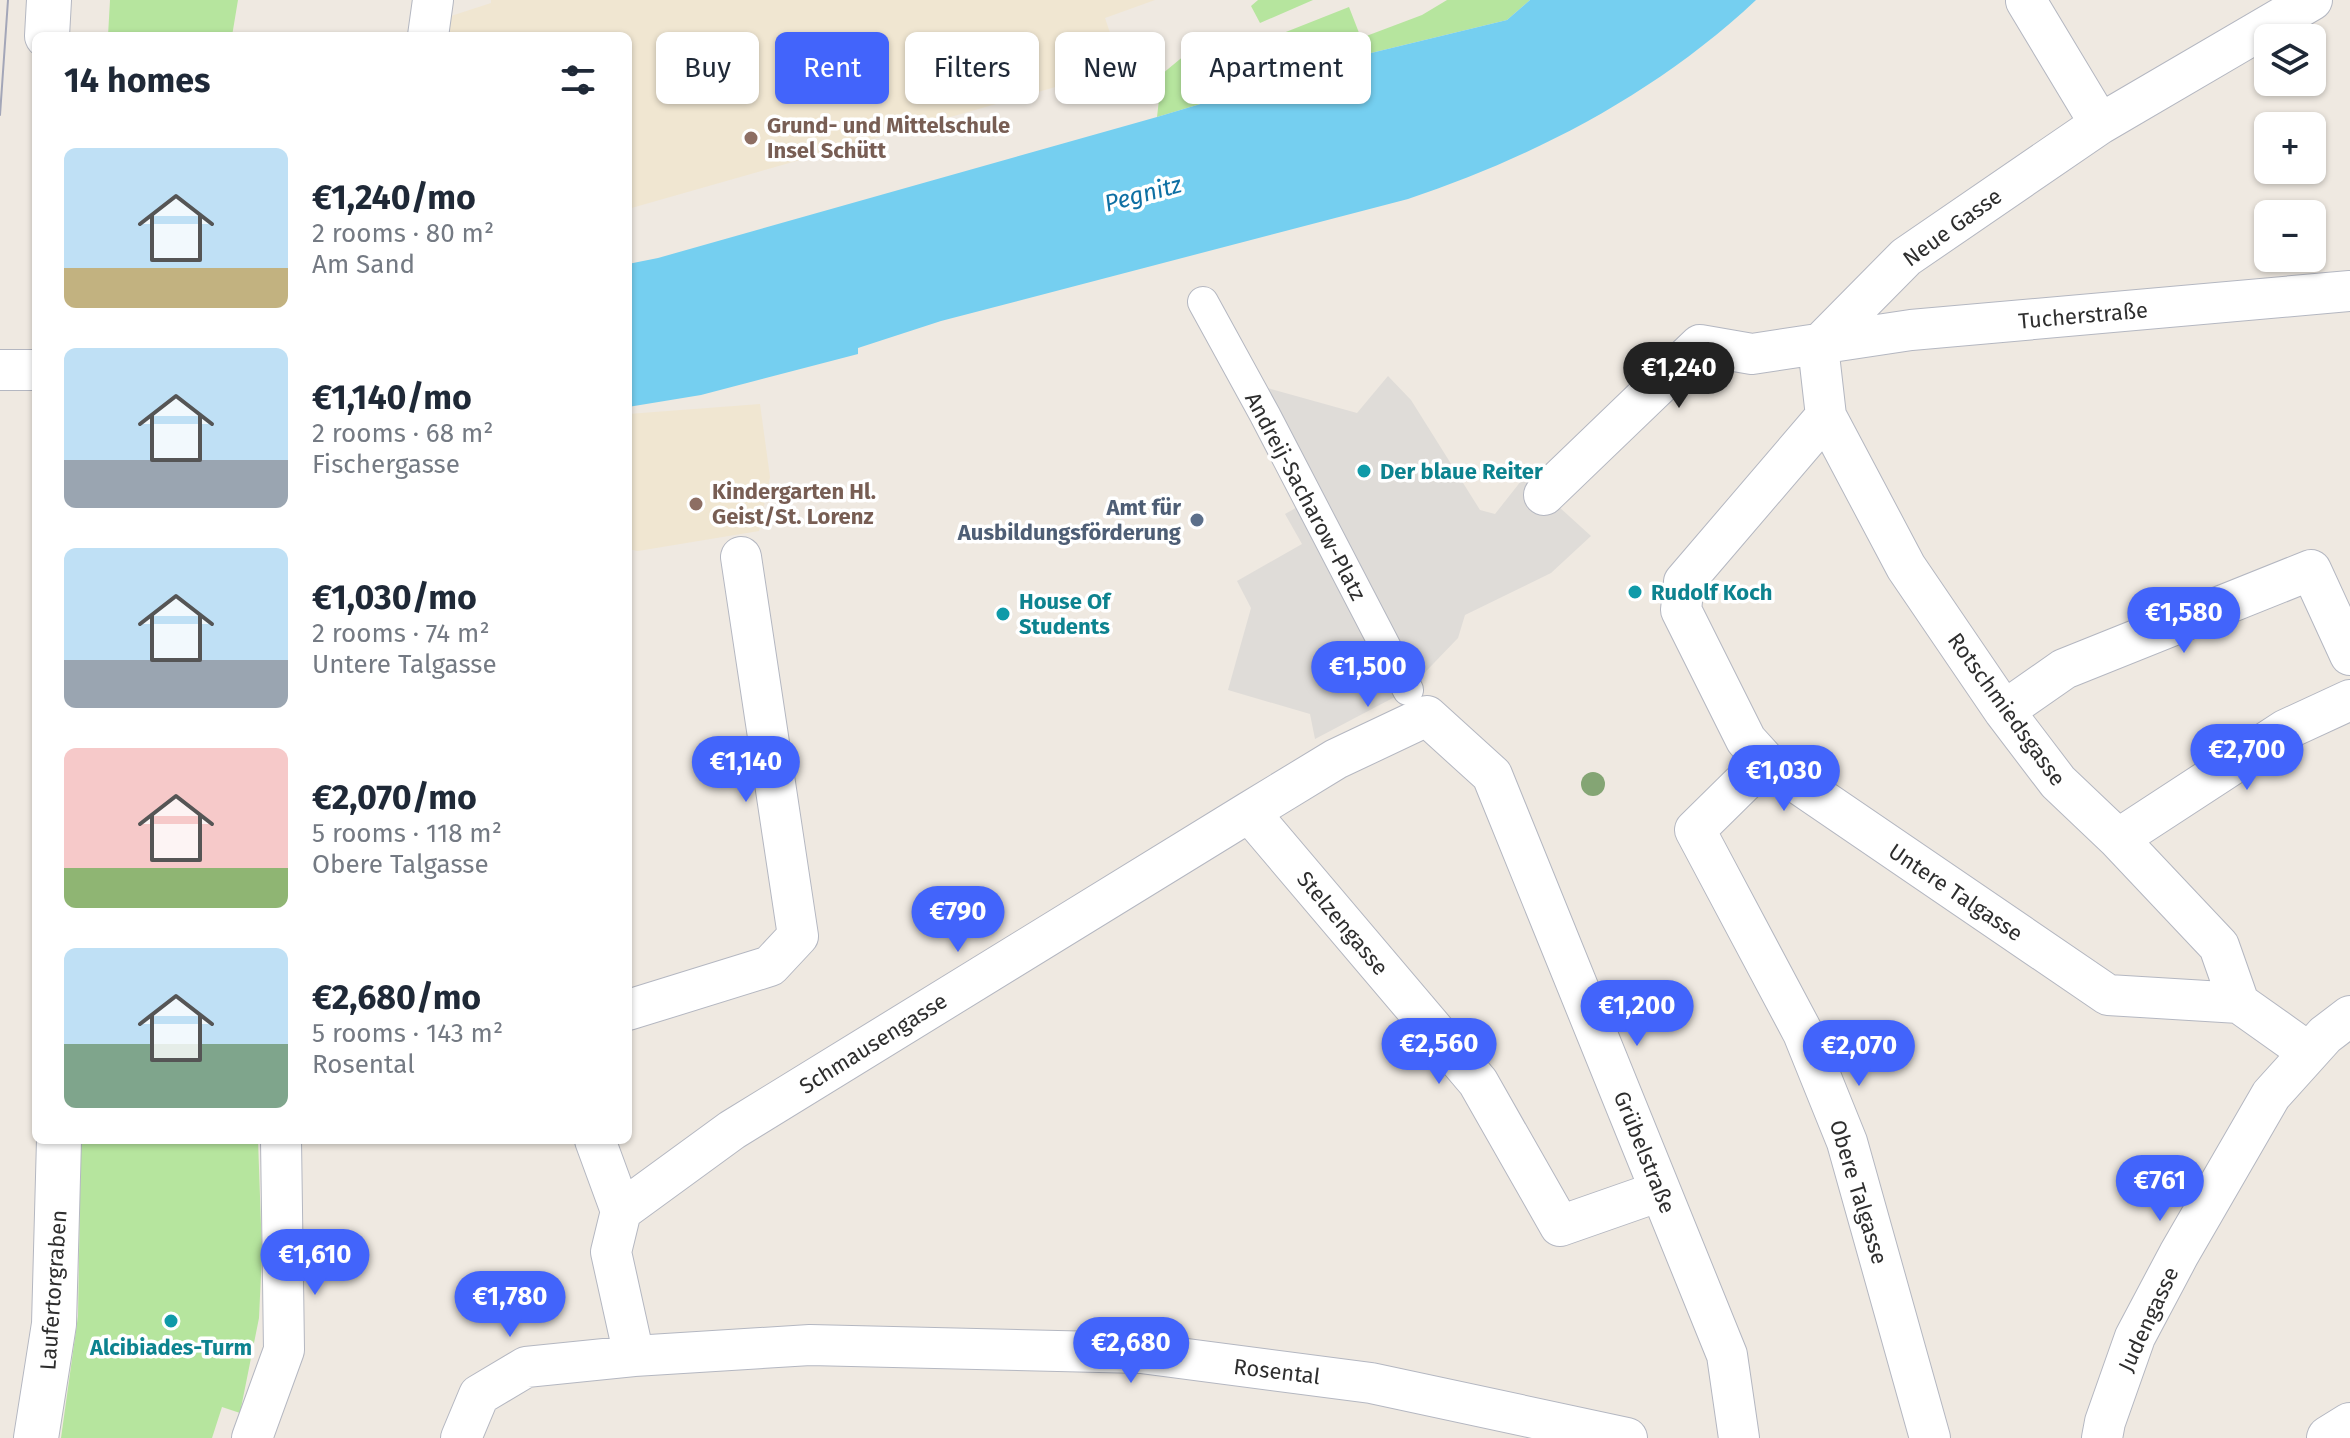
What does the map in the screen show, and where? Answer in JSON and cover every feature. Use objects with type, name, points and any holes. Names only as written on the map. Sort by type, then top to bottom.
[{"type":"main road","points":[[47,32],[49,0]]},
{"type":"main road","name":"Laufertorgraben","points":[[36,1438],[54,1324],[59,1144]]},
{"type":"main road","points":[[2329,1438],[2350,1425]]},
{"type":"street","points":[[429,32],[433,0]]},
{"type":"street","name":"Neue Gasse","points":[[1818,346],[1906,257],[2100,124],[2312,0]]},
{"type":"street","points":[[2026,1],[2100,124]]},
{"type":"street","name":"Tucherstraße","points":[[1544,495],[1700,345],[1752,354],[1911,330],[2350,291]]},
{"type":"street","name":"Andreij-Sacharow-Platz","points":[[1203,302],[1417,703]]},
{"type":"street","name":"Rotschmiedsgasse","points":[[1818,346],[1826,416],[1906,567],[2004,711],[2058,782],[2118,839],[2219,946],[2239,1003]]},
{"type":"street","points":[[0,370],[32,370]]},
{"type":"street","name":"Untere Talgasse","points":[[1826,416],[1684,582],[1681,610],[1746,740],[1765,761],[2108,995],[2239,1003]]},
{"type":"street","points":[[632,1009],[770,966],[798,936],[741,557]]},
{"type":"street","points":[[2004,711],[2064,669],[2311,570],[2350,655]]},
{"type":"street","points":[[2118,839],[2285,730],[2350,700]]},
{"type":"street","name":"Schmausengasse","points":[[621,1211],[732,1130],[1336,759],[1417,703]]},
{"type":"street","name":"Grübelstraße","points":[[1417,703],[1492,775],[1727,1355],[1739,1438]]},
{"type":"street","name":"Obere Talgasse","points":[[1765,761],[1695,830],[1803,1033],[1847,1142],[1930,1438]]},
{"type":"street","name":"Stelzengasse","points":[[1249,812],[1478,1082],[1560,1226],[1660,1191]]},
{"type":"street","points":[[2239,1003],[2308,1052]]},
{"type":"street","name":"Judengasse","points":[[2102,1438],[2135,1337],[2271,1095],[2308,1052],[2350,1016]]},
{"type":"street","points":[[252,1438],[284,1350],[281,1144]]},
{"type":"street","points":[[596,1144],[621,1211],[611,1252],[634,1356]]},
{"type":"street","name":"Rosental","points":[[461,1438],[479,1395],[526,1367],[634,1356],[810,1345],[1141,1353],[1371,1383],[1627,1438]]},
{"type":"shaded area","name":"Grund- und Mittelschule Insel Schütt","points":[[491,0],[1155,0],[1105,18],[1110,32],[1055,32],[1055,87],[1039,92],[1039,32],[905,32],[905,104],[996,104],[632,208],[632,32],[449,32],[451,16],[491,3]]},
{"type":"shaded area","points":[[1388,376],[1411,400],[1480,510],[1495,514],[1525,476],[1591,536],[1551,573],[1465,615],[1458,638],[1408,690],[1315,739],[1310,714],[1228,690],[1251,608],[1237,581],[1302,544],[1285,514],[1301,505],[1264,387],[1357,413]]},
{"type":"shaded area","name":"Kindergarten Hl. Geist/St. Lorenz","points":[[760,404],[770,477],[759,531],[632,550],[632,414]]},
{"type":"green space","points":[[110,0],[238,0],[233,32],[108,32]]},
{"type":"green space","points":[[1258,0],[1313,0],[1260,23],[1251,6]]},
{"type":"green space","points":[[1447,0],[1530,0],[1507,20],[1371,53],[1371,34],[1422,15]]},
{"type":"green space","points":[[1349,7],[1359,32],[1286,32]]},
{"type":"green space","points":[[1181,58],[1181,104],[1200,104],[1157,117],[1159,104],[1165,104],[1165,72]]},
{"type":"green space","points":[[81,1144],[258,1144],[262,1253],[259,1318],[240,1413],[222,1407],[212,1438],[61,1438],[78,1316]]},
{"type":"water","name":"Pegnitz","points":[[1530,0],[1756,0],[1678,64],[1636,92],[1548,142],[1456,182],[1408,199],[941,321],[858,348],[858,354],[701,395],[632,406],[632,263],[1200,104],[1371,104],[1371,53],[1507,20]]},
{"type":"pier","points":[[0,90],[32,109],[32,245],[0,220]]},
{"type":"tram line","points":[[0,115],[8,0]]},
{"type":"place","name":"Grund- und Mittelschule Insel Schütt","points":[[751,138]]},
{"type":"place","name":"Der blaue Reiter","points":[[1364,471]]},
{"type":"place","name":"Kindergarten Hl. Geist/St. Lorenz","points":[[696,504]]},
{"type":"place","name":"Amt für Ausbildungsförderung","points":[[1197,520]]},
{"type":"place","name":"Rudolf Koch","points":[[1635,592]]},
{"type":"place","name":"House Of Students","points":[[1003,614]]},
{"type":"place","name":"Alcibiades-Turm","points":[[171,1321]]}]
